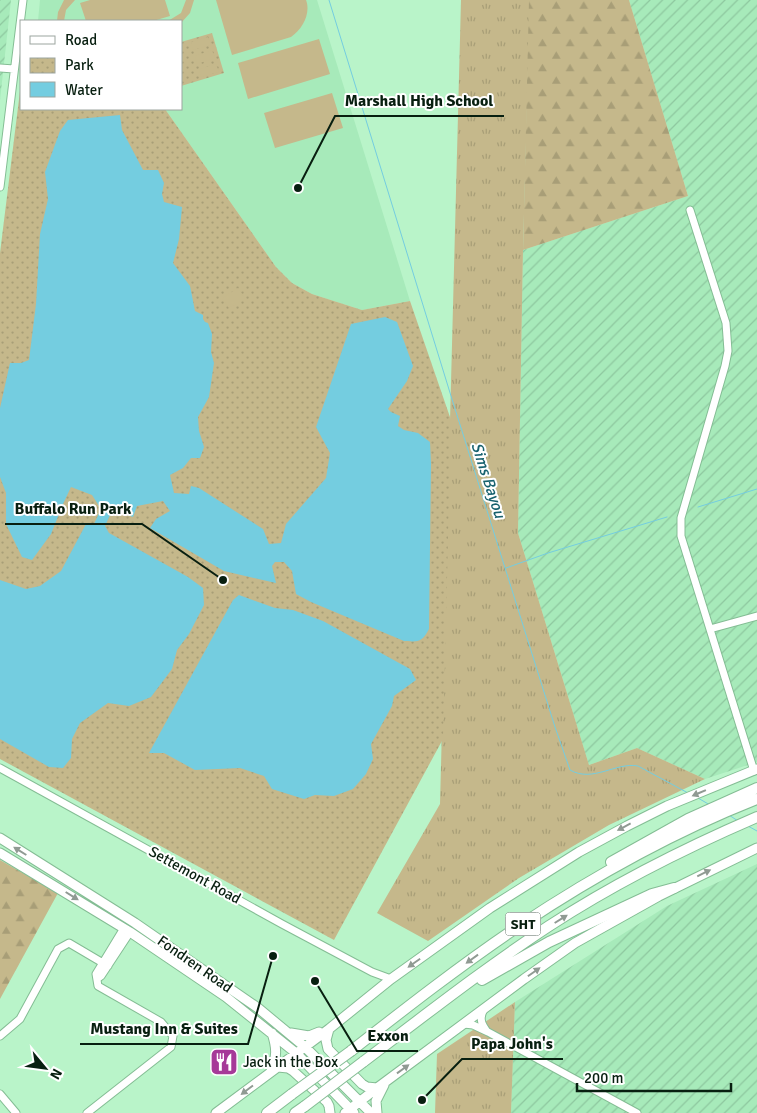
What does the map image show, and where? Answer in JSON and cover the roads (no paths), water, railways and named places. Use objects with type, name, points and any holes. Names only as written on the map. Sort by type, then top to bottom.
[{"type":"highway","points":[[520,926],[609,863],[688,819],[757,788]]},
{"type":"highway","name":"SHT","points":[[267,1113],[457,970],[520,926],[620,864],[710,819],[757,799]]},
{"type":"highway","name":"SHT","points":[[295,1113],[515,949],[590,901],[657,864],[757,817]]},
{"type":"highway","points":[[435,1007],[549,942],[652,894],[674,888]]},
{"type":"main road","points":[[216,1113],[329,1029],[391,979],[490,908],[579,852],[667,806],[756,770]]},
{"type":"main road","name":"Fondren Road","points":[[0,838],[133,921],[232,989],[305,1046],[370,1113]]},
{"type":"main road","points":[[350,1112],[377,1088],[575,943],[674,888],[753,850]]},
{"type":"main road","name":"Fondren Road","points":[[0,853],[127,930],[226,997],[296,1053],[350,1112]]},
{"type":"main road","points":[[53,884],[59,875]]},
{"type":"main road","points":[[127,930],[133,921]]},
{"type":"main road","points":[[226,997],[232,989]]},
{"type":"main road","points":[[288,1033],[310,1036],[329,1029]]},
{"type":"main road","points":[[329,1029],[326,1044],[331,1053],[362,1084],[367,1087],[377,1088]]},
{"type":"main road","points":[[272,1033],[276,1046],[274,1070]]},
{"type":"main road","points":[[274,1070],[288,1068],[294,1070],[327,1102],[330,1106],[330,1113]]},
{"type":"main road","points":[[377,1113],[377,1097],[388,1080]]},
{"type":"street","points":[[0,188],[22,0]]},
{"type":"street","points":[[0,68],[14,70]]},
{"type":"street","points":[[690,210],[726,323],[728,351],[681,518],[680,529],[682,542],[756,770]]},
{"type":"street","points":[[710,629],[757,616]]},
{"type":"street","name":"Settemont Road","points":[[0,768],[282,924],[372,972],[391,979]]},
{"type":"street","points":[[87,1113],[171,1047],[173,1036],[161,1022],[98,986],[96,974],[105,964],[127,930]]},
{"type":"street","points":[[0,1036],[20,1019],[58,949],[69,943],[105,964]]},
{"type":"street","points":[[484,1009],[481,1023],[488,1032]]},
{"type":"street","points":[[464,1024],[473,1025],[488,1032],[637,1113]]},
{"type":"street","points":[[0,1094],[16,1113]]},
{"type":"water","points":[[120,115],[122,130],[143,170],[158,170],[164,183],[162,194],[164,202],[182,207],[179,239],[173,263],[190,286],[195,311],[203,315],[203,319],[208,323],[212,334],[211,352],[214,363],[209,397],[198,417],[199,431],[204,447],[200,458],[191,458],[183,468],[170,475],[174,493],[189,494],[191,486],[199,488],[263,529],[269,544],[281,543],[286,524],[326,478],[330,453],[316,427],[351,324],[385,317],[397,322],[413,366],[407,381],[388,409],[400,416],[398,426],[404,430],[418,433],[430,442],[429,629],[419,640],[404,641],[311,602],[296,594],[292,571],[284,562],[275,562],[272,566],[276,583],[224,571],[150,528],[156,519],[170,511],[163,501],[137,506],[133,517],[118,511],[111,513],[105,526],[109,533],[188,577],[203,588],[204,605],[189,634],[177,650],[172,669],[151,697],[129,706],[108,703],[80,723],[72,739],[71,758],[63,768],[49,767],[0,739],[0,580],[26,589],[40,586],[61,571],[86,524],[94,524],[101,509],[92,495],[71,487],[51,534],[32,560],[22,557],[6,524],[6,493],[0,477],[0,408],[10,363],[21,363],[29,360],[36,304],[40,234],[48,199],[45,172],[60,131],[68,120]]},
{"type":"water","points":[[239,595],[275,608],[293,610],[323,621],[410,669],[416,680],[394,696],[392,706],[371,744],[373,759],[366,774],[353,789],[334,796],[315,795],[304,799],[272,789],[264,776],[240,768],[195,770],[164,753],[149,753],[233,600]]},
{"type":"waterway","name":"Sims Bayou","points":[[329,0],[451,396],[570,770],[587,774],[621,767],[638,766],[688,793]]},
{"type":"waterway","points":[[698,507],[757,489]]},
{"type":"waterway","points":[[506,568],[548,553],[667,517]]},
{"type":"waterway","name":"Sims Bayou","points":[[698,798],[710,805]]},
{"type":"waterway","name":"Sims Bayou","points":[[729,815],[738,821]]},
{"type":"waterway","name":"Sims Bayou","points":[[748,826],[757,831]]},
{"type":"place","name":"Marshall High School","points":[[298,188]]},
{"type":"place","name":"Buffalo Run Park","points":[[223,580]]},
{"type":"place","name":"Mustang Inn & Suites","points":[[273,956]]},
{"type":"place","name":"Exxon","points":[[315,981]]},
{"type":"place","name":"Jack in the Box","points":[[224,1062]]},
{"type":"place","name":"Papa John's","points":[[422,1100]]}]
